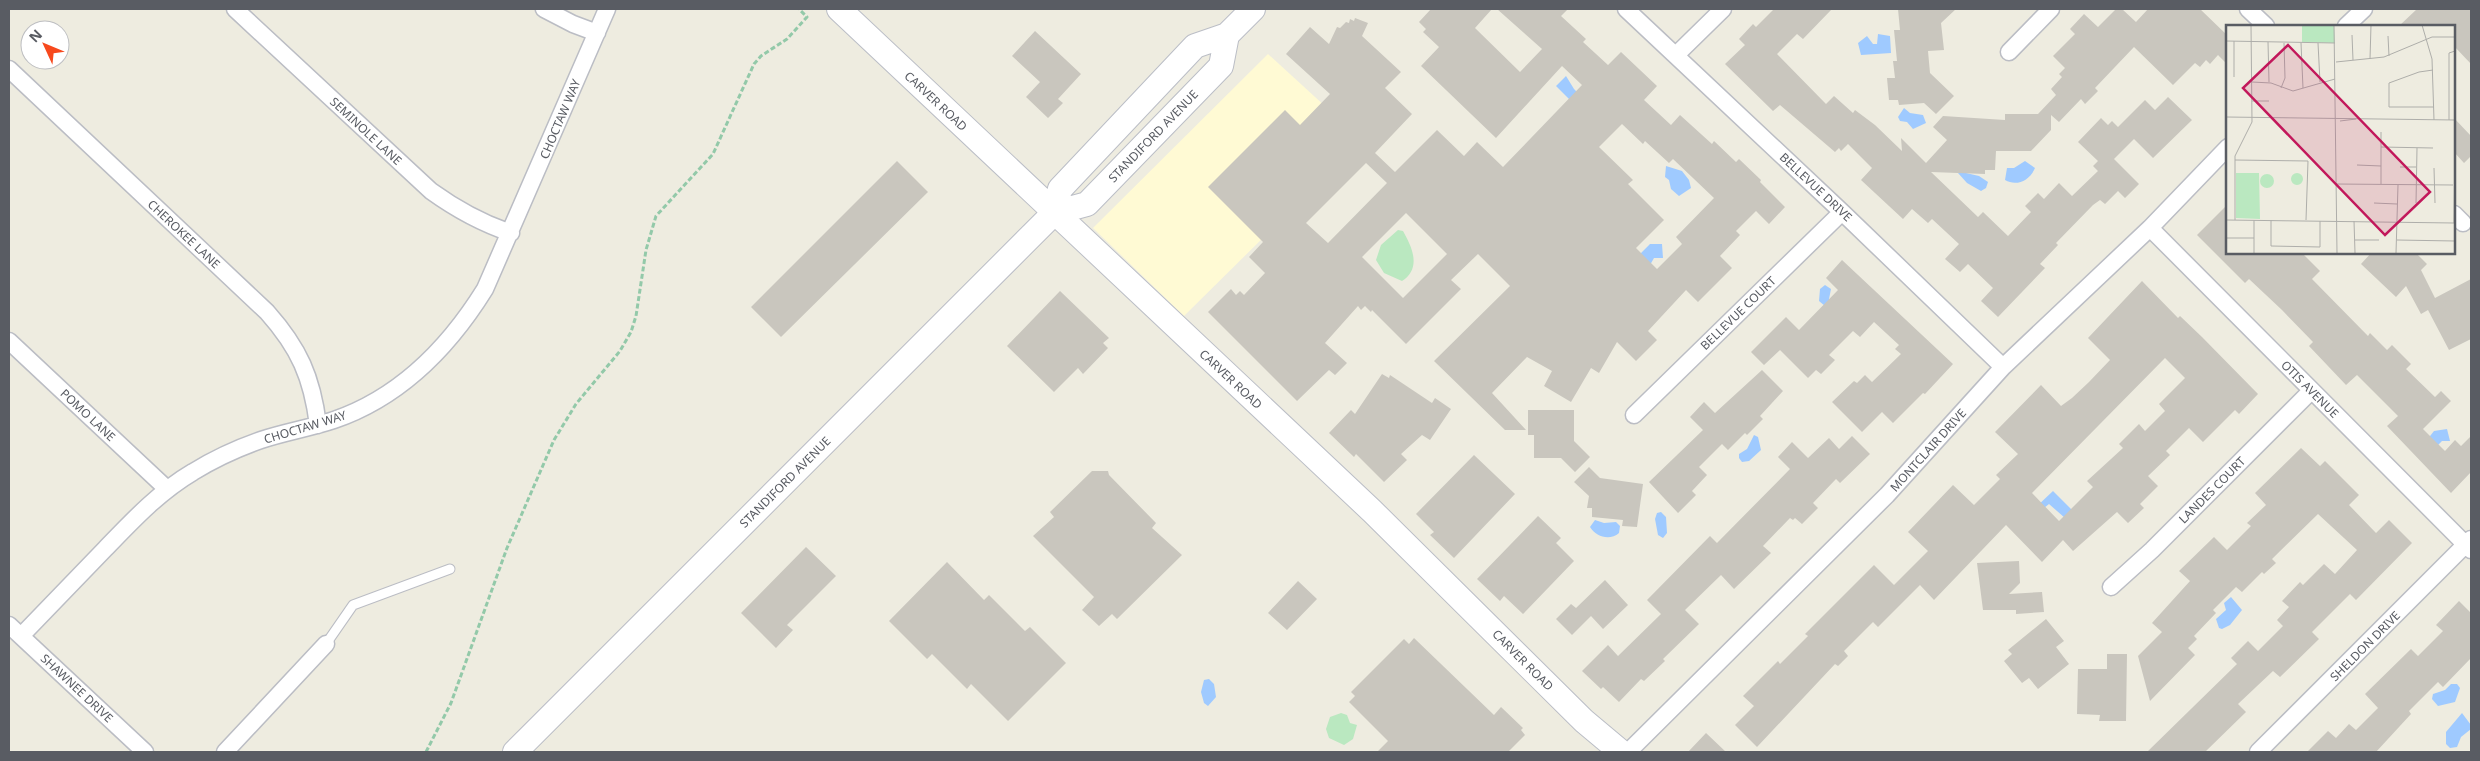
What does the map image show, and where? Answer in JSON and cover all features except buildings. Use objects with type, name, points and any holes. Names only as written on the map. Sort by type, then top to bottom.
[{"type":"main road","name":"CARVER ROAD","points":[[838,9],[1372,511],[1584,721],[1621,752]]},
{"type":"main road","points":[[1054,213],[1060,188],[1163,78],[1195,46],[1227,35],[1253,9]]},
{"type":"main road","name":"STANDIFORD AVENUE","points":[[515,752],[1054,213],[1087,204],[1221,66],[1227,35]]},
{"type":"street","name":"SEMINOLE LANE","points":[[235,9],[431,191],[458,210],[490,226],[510,233]]},
{"type":"street","points":[[544,9],[573,24],[597,32]]},
{"type":"street","name":"CHOCTAW WAY","points":[[15,630],[141,512],[167,489],[192,472],[226,454],[262,440],[318,425],[364,407],[389,393],[421,369],[439,351],[467,318],[485,289],[607,9]]},
{"type":"street","name":"BELLEVUE DRIVE","points":[[1626,9],[1842,212],[2003,367]]},
{"type":"street","points":[[1676,56],[1723,9]]},
{"type":"street","points":[[2009,52],[2051,9]]},
{"type":"street","points":[[2248,9],[2265,25]]},
{"type":"street","points":[[2347,25],[2364,9]]},
{"type":"street","name":"CHEROKEE LANE","points":[[9,69],[267,312],[284,332],[305,369],[314,396],[318,425]]},
{"type":"street","name":"MONTCLAIR DRIVE","points":[[1628,752],[1887,495],[2003,367],[2150,228],[2226,149]]},
{"type":"street","name":"BELLEVUE COURT","points":[[1634,414],[1842,212]]},
{"type":"street","name":"OTIS AVENUE","points":[[2150,228],[2311,391],[2469,545]]},
{"type":"street","name":"POMO LANE","points":[[9,341],[167,489]]},
{"type":"street","name":"LANDES COURT","points":[[2111,587],[2152,550],[2311,391]]},
{"type":"street","name":"SHELDON DRIVE","points":[[2258,752],[2469,545]]},
{"type":"street","name":"SHAWNEE DRIVE","points":[[15,630],[145,752]]},
{"type":"street","points":[[225,752],[326,644]]},
{"type":"lane","points":[[326,644],[353,605],[450,569]]},
{"type":"path","points":[[426,752],[451,703],[507,548],[554,440],[576,404],[620,351],[631,332],[636,316],[650,233],[656,216],[713,154],[754,64],[761,56],[787,39],[807,17],[799,9]]},
{"type":"shaded area","points":[[1268,54],[1362,140],[1184,316],[1093,228]]},
{"type":"green space","points":[[1398,230],[1403,231],[1412,250],[1413,257],[1412,270],[1402,281],[1384,273],[1376,260],[1381,245]]},
{"type":"green space","points":[[1341,713],[1347,715],[1350,723],[1357,725],[1353,739],[1344,745],[1329,738],[1326,729],[1330,717]]},
{"type":"water","points":[[1878,34],[1890,36],[1891,53],[1861,55],[1858,43],[1867,36],[1873,44],[1877,44]]},
{"type":"water","points":[[1566,76],[1574,89],[1584,99],[1577,107],[1556,86]]},
{"type":"water","points":[[1904,108],[1910,113],[1923,115],[1926,123],[1913,129],[1907,122],[1900,121],[1898,117]]},
{"type":"water","points":[[2025,161],[2035,168],[2030,176],[2023,181],[2014,183],[2005,180],[2007,168],[2014,168]]},
{"type":"water","points":[[1666,166],[1682,171],[1689,180],[1691,188],[1679,196],[1671,189],[1669,180],[1665,177]]},
{"type":"water","points":[[1965,167],[1966,173],[1979,176],[1988,182],[1986,188],[1981,191],[1967,183],[1958,173]]},
{"type":"water","points":[[1650,244],[1662,244],[1663,258],[1654,258],[1650,265],[1636,258]]},
{"type":"water","points":[[1825,285],[1831,289],[1829,299],[1832,303],[1825,306],[1819,301],[1820,289]]},
{"type":"water","points":[[2447,429],[2450,441],[2442,441],[2432,451],[2423,445],[2434,431]]},
{"type":"water","points":[[1754,435],[1758,437],[1761,450],[1749,461],[1742,462],[1739,454],[1747,449]]},
{"type":"water","points":[[2053,491],[2073,511],[2065,518],[2049,504],[2039,512],[2035,508]]},
{"type":"water","points":[[1661,512],[1666,517],[1667,533],[1663,538],[1658,535],[1655,519],[1657,513]]},
{"type":"water","points":[[1595,520],[1604,523],[1616,522],[1620,526],[1619,533],[1612,537],[1599,535],[1590,527]]},
{"type":"water","points":[[2231,597],[2242,610],[2230,625],[2222,629],[2219,628],[2216,619],[2226,610],[2224,603]]},
{"type":"water","points":[[1209,679],[1214,684],[1216,697],[1208,706],[1204,703],[1201,692],[1204,680]]},
{"type":"water","points":[[2451,684],[2457,684],[2460,688],[2455,702],[2438,706],[2432,699],[2433,694],[2445,690]]},
{"type":"water","points":[[2462,713],[2471,725],[2471,729],[2461,737],[2457,747],[2450,748],[2446,744],[2446,732]]}]
